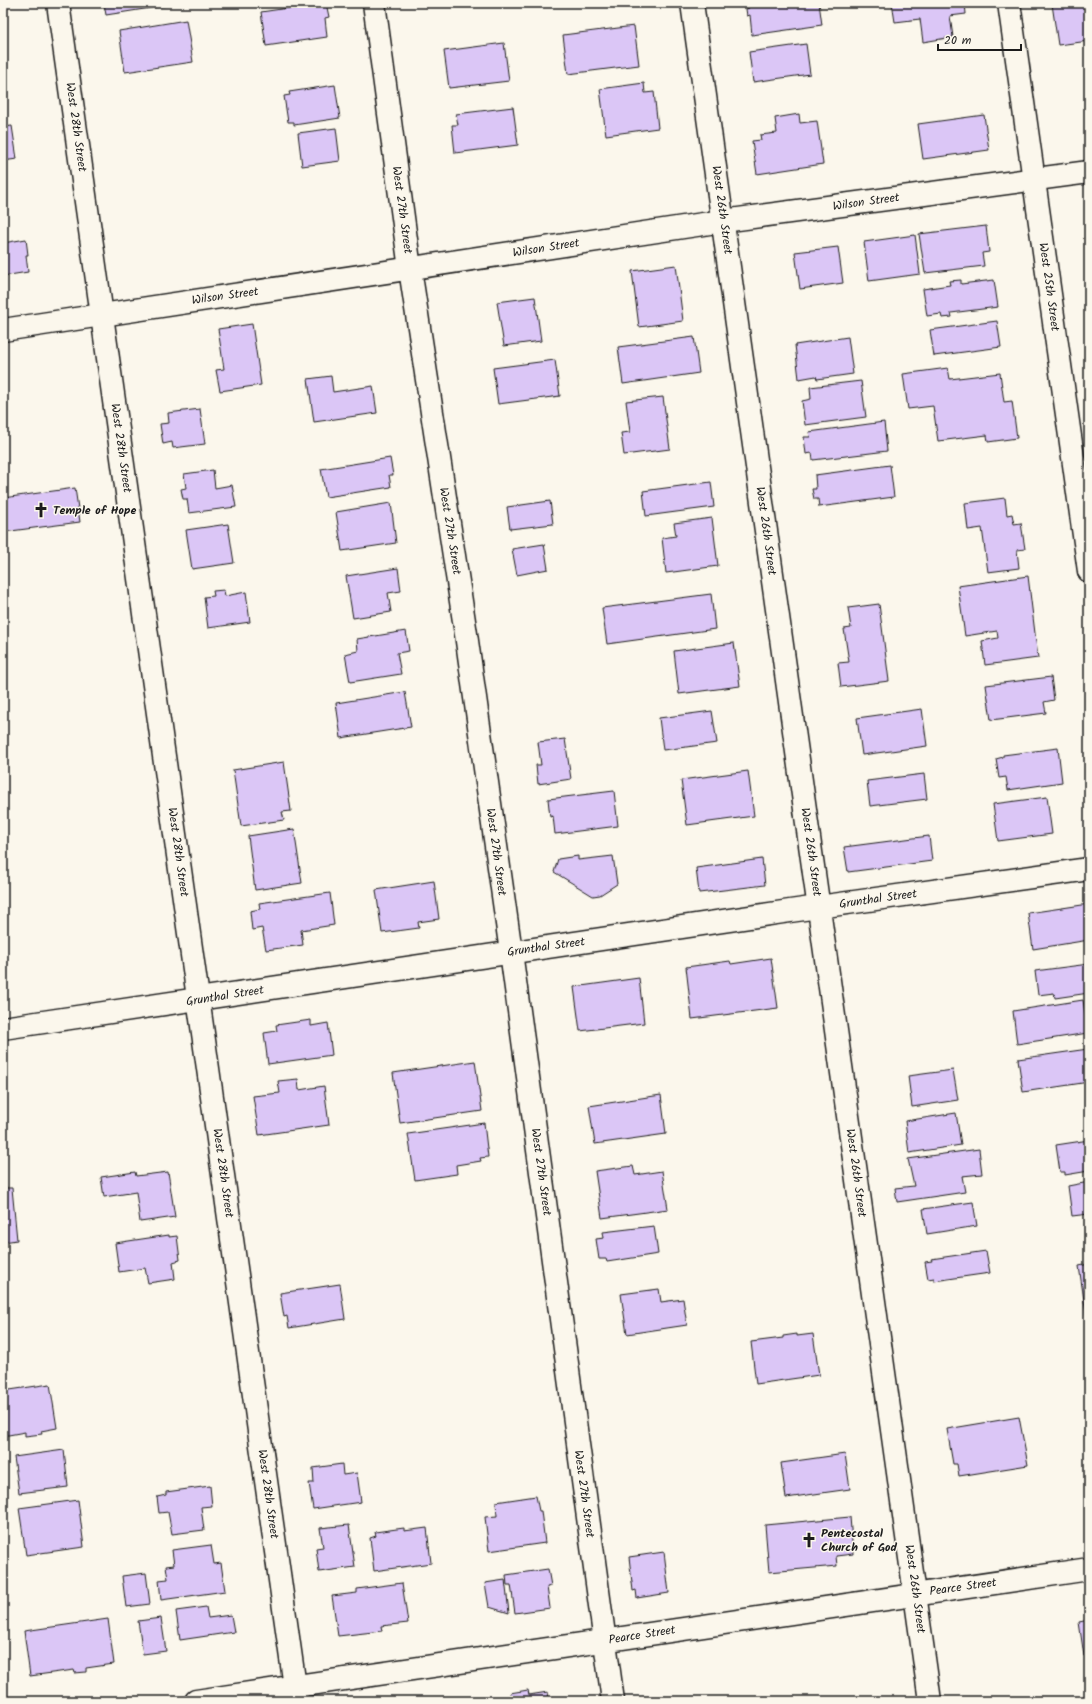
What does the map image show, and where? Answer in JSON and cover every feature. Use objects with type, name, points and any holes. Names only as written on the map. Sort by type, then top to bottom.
[{"type":"street","name":"West 28th Street","points":[[58,3],[296,1694]]},
{"type":"street","name":"West 27th Street","points":[[374,3],[410,269],[466,634],[511,952],[613,1701]]},
{"type":"street","name":"West 26th Street","points":[[692,3],[930,1701]]},
{"type":"street","name":"West 25th Street","points":[[1009,3],[1089,571]]},
{"type":"street","name":"Wilson Street","points":[[3,330],[723,221],[1089,172]]},
{"type":"street","name":"Grunthal Street","points":[[3,1028],[199,1000],[511,952],[1089,869]]},
{"type":"street","name":"Pearce Street","points":[[196,1701],[296,1694],[605,1641],[1089,1569]]},
{"type":"building","points":[[104,3],[183,3],[106,15]]},
{"type":"building","points":[[326,3],[329,17],[325,18],[327,37],[266,46],[261,12]]},
{"type":"building","points":[[770,3],[819,3],[822,25],[752,35],[750,15],[747,16],[746,9],[749,8],[748,6]]},
{"type":"building","points":[[892,3],[965,3],[966,14],[950,16],[953,37],[923,42],[920,19],[895,22]]},
{"type":"building","points":[[1089,3],[1089,41],[1058,45],[1052,4]]},
{"type":"building","points":[[186,20],[193,62],[125,72],[119,31]]},
{"type":"building","points":[[634,26],[639,65],[568,74],[563,35]]},
{"type":"building","points":[[504,43],[509,81],[449,88],[444,51]]},
{"type":"building","points":[[806,44],[810,74],[753,82],[749,52]]},
{"type":"building","points":[[644,83],[645,93],[654,92],[658,128],[606,135],[600,89]]},
{"type":"building","points":[[335,85],[340,118],[294,125],[294,122],[288,122],[284,96],[290,95],[289,92]]},
{"type":"building","points":[[513,107],[518,145],[455,153],[452,125],[458,125],[456,114]]},
{"type":"building","points":[[799,114],[800,123],[817,121],[823,164],[757,174],[752,141],[761,140],[760,135],[777,133],[775,118]]},
{"type":"building","points":[[984,115],[989,150],[923,159],[918,124]]},
{"type":"building","points":[[12,126],[17,159],[3,161],[3,127]]},
{"type":"building","points":[[336,128],[340,161],[302,166],[298,133]]},
{"type":"building","points":[[986,226],[989,252],[982,253],[984,266],[925,273],[919,234]]},
{"type":"building","points":[[915,235],[920,274],[869,281],[864,242]]},
{"type":"building","points":[[26,239],[28,272],[3,276],[3,243]]},
{"type":"building","points":[[838,247],[843,283],[800,289],[795,252]]},
{"type":"building","points":[[1086,261],[1089,261],[1089,285]]},
{"type":"building","points":[[676,265],[683,321],[639,327],[632,271]]},
{"type":"building","points":[[961,280],[961,284],[994,280],[998,307],[951,313],[952,317],[942,318],[941,314],[927,316],[923,289],[950,285],[949,281]]},
{"type":"building","points":[[535,297],[541,341],[504,346],[497,302]]},
{"type":"building","points":[[997,321],[1001,347],[934,356],[930,330]]},
{"type":"building","points":[[252,324],[261,385],[220,391],[216,370],[224,369],[218,329]]},
{"type":"building","points":[[694,337],[699,373],[623,384],[618,347]]},
{"type":"building","points":[[848,337],[853,374],[817,379],[816,376],[799,379],[795,345]]},
{"type":"building","points":[[555,360],[560,396],[498,404],[493,368]]},
{"type":"building","points":[[948,368],[950,379],[1000,373],[1004,402],[1012,401],[1017,438],[988,442],[987,435],[938,441],[933,406],[908,409],[903,374]]},
{"type":"building","points":[[331,376],[333,392],[373,386],[377,413],[314,422],[308,379]]},
{"type":"building","points":[[861,381],[866,417],[805,425],[802,401],[811,399],[810,387]]},
{"type":"building","points":[[663,397],[670,449],[624,455],[621,433],[630,432],[626,401]]},
{"type":"building","points":[[200,409],[205,444],[173,448],[172,442],[163,444],[160,424],[169,423],[168,413]]},
{"type":"building","points":[[884,422],[887,451],[813,460],[812,453],[806,454],[804,437],[810,437],[809,432]]},
{"type":"building","points":[[390,458],[393,475],[389,475],[391,487],[326,497],[321,469]]},
{"type":"building","points":[[890,465],[894,497],[819,507],[818,499],[814,499],[812,489],[816,489],[815,475]]},
{"type":"building","points":[[213,470],[215,488],[232,485],[236,507],[189,513],[187,499],[183,499],[181,489],[186,488],[184,474]]},
{"type":"building","points":[[711,482],[714,507],[646,516],[643,491]]},
{"type":"building","name":"Temple of Hope","points":[[75,488],[80,522],[3,532],[3,498]]},
{"type":"building","points":[[1005,498],[1007,515],[1012,514],[1014,524],[1021,523],[1025,549],[1017,550],[1019,568],[988,572],[982,528],[968,530],[965,503]]},
{"type":"building","points":[[550,501],[553,524],[510,529],[507,507]]},
{"type":"building","points":[[391,503],[396,543],[342,551],[336,512]]},
{"type":"building","points":[[712,518],[718,566],[666,573],[662,538],[676,536],[674,523]]},
{"type":"building","points":[[228,524],[234,563],[192,569],[186,530]]},
{"type":"building","points":[[544,544],[548,569],[517,575],[512,549]]},
{"type":"building","points":[[398,568],[401,591],[388,593],[391,612],[353,618],[346,576]]},
{"type":"building","points":[[1028,576],[1038,658],[985,665],[982,641],[998,638],[997,631],[965,636],[958,586]]},
{"type":"building","points":[[224,590],[225,596],[246,592],[250,622],[208,628],[204,597],[214,596],[213,591]]},
{"type":"building","points":[[711,594],[715,629],[607,644],[602,608]]},
{"type":"building","points":[[879,604],[889,681],[841,687],[838,663],[849,662],[844,629],[851,628],[848,608]]},
{"type":"building","points":[[406,631],[409,651],[397,653],[401,674],[350,682],[345,654],[358,651],[357,639]]},
{"type":"building","points":[[734,643],[740,686],[679,694],[674,651]]},
{"type":"building","points":[[1051,677],[1054,700],[1044,702],[1046,713],[991,720],[986,685]]},
{"type":"building","points":[[405,692],[411,727],[341,738],[336,703]]},
{"type":"building","points":[[922,709],[927,746],[862,755],[857,718]]},
{"type":"building","points":[[712,711],[717,743],[663,750],[659,718]]},
{"type":"building","points":[[565,739],[571,779],[538,784],[536,765],[541,765],[538,742]]},
{"type":"building","points":[[1058,748],[1062,782],[1008,790],[1006,777],[999,778],[996,759],[1003,757],[1003,755]]},
{"type":"building","points":[[284,762],[291,811],[282,812],[284,820],[241,826],[233,770]]},
{"type":"building","points":[[748,771],[754,816],[687,825],[681,780]]},
{"type":"building","points":[[924,774],[927,799],[870,806],[867,781]]},
{"type":"building","points":[[614,791],[618,826],[555,834],[553,816],[550,817],[548,799]]},
{"type":"building","points":[[1047,797],[1052,834],[998,841],[993,804]]},
{"type":"building","points":[[294,829],[302,883],[255,890],[248,836]]},
{"type":"building","points":[[929,836],[932,861],[848,872],[844,847]]},
{"type":"building","points":[[578,856],[578,860],[613,856],[617,884],[600,895],[593,896],[554,872],[558,859]]},
{"type":"building","points":[[762,859],[765,885],[699,893],[696,868]]},
{"type":"building","points":[[434,881],[439,919],[418,922],[419,928],[382,933],[376,890]]},
{"type":"building","points":[[330,893],[334,925],[301,930],[303,945],[266,950],[262,928],[252,930],[250,911],[260,909],[259,903]]},
{"type":"building","points":[[1089,904],[1089,940],[1033,949],[1028,913]]},
{"type":"building","points":[[771,958],[778,1008],[692,1019],[686,967],[730,961],[731,964]]},
{"type":"building","points":[[1089,964],[1089,993],[1055,998],[1054,993],[1038,995],[1035,971]]},
{"type":"building","points":[[639,978],[644,1023],[580,1031],[574,987]]},
{"type":"building","points":[[1083,1000],[1088,1033],[1017,1044],[1013,1011]]},
{"type":"building","points":[[311,1020],[311,1026],[328,1023],[332,1055],[268,1064],[264,1033],[277,1031],[276,1025]]},
{"type":"building","points":[[1088,1049],[1089,1082],[1023,1092],[1018,1059]]},
{"type":"building","points":[[475,1061],[482,1111],[400,1123],[393,1073]]},
{"type":"building","points":[[953,1070],[958,1100],[912,1107],[908,1076]]},
{"type":"building","points":[[298,1079],[299,1090],[324,1086],[329,1125],[259,1135],[253,1096],[280,1093],[278,1081]]},
{"type":"building","points":[[661,1095],[666,1134],[595,1144],[589,1106]]},
{"type":"building","points":[[956,1113],[961,1145],[909,1153],[905,1121]]},
{"type":"building","points":[[484,1123],[488,1157],[480,1158],[481,1161],[456,1165],[457,1174],[415,1180],[408,1134]]},
{"type":"building","points":[[1089,1140],[1089,1171],[1065,1175],[1065,1172],[1060,1172],[1056,1145]]},
{"type":"building","points":[[979,1149],[982,1174],[962,1176],[965,1192],[897,1202],[895,1188],[914,1186],[908,1159]]},
{"type":"building","points":[[633,1166],[635,1175],[662,1171],[668,1209],[602,1218],[595,1171]]},
{"type":"building","points":[[135,1172],[136,1176],[168,1172],[175,1217],[140,1222],[136,1192],[104,1197],[101,1177]]},
{"type":"building","points":[[1089,1182],[1089,1214],[1072,1216],[1068,1186]]},
{"type":"building","points":[[3,1188],[12,1188],[17,1240],[3,1242]]},
{"type":"building","points":[[973,1202],[977,1226],[927,1234],[923,1209]]},
{"type":"building","points":[[654,1226],[658,1254],[607,1262],[606,1259],[599,1259],[596,1239],[604,1238],[603,1232]]},
{"type":"building","points":[[169,1235],[169,1237],[177,1236],[180,1260],[173,1262],[175,1279],[148,1283],[145,1268],[119,1272],[115,1243]]},
{"type":"building","points":[[986,1251],[990,1273],[934,1281],[934,1278],[928,1279],[925,1262],[932,1261],[931,1259]]},
{"type":"building","points":[[1089,1264],[1089,1335],[1079,1266]]},
{"type":"building","points":[[340,1284],[345,1319],[289,1328],[287,1316],[284,1317],[280,1293]]},
{"type":"building","points":[[659,1289],[661,1302],[683,1299],[687,1325],[627,1334],[621,1294]]},
{"type":"building","points":[[797,1334],[797,1336],[813,1334],[819,1375],[756,1384],[751,1342],[783,1338],[783,1336]]},
{"type":"building","points":[[50,1384],[57,1428],[41,1431],[42,1434],[25,1436],[25,1432],[3,1436],[3,1391]]},
{"type":"building","points":[[1019,1417],[1028,1465],[959,1476],[957,1464],[953,1464],[947,1429]]},
{"type":"building","points":[[64,1450],[68,1487],[19,1493],[14,1457]]},
{"type":"building","points":[[845,1454],[850,1489],[786,1498],[781,1463]]},
{"type":"building","points":[[342,1464],[343,1475],[357,1473],[361,1502],[313,1509],[309,1483],[314,1483],[313,1468]]},
{"type":"building","points":[[210,1486],[212,1506],[201,1507],[204,1530],[172,1534],[168,1512],[159,1513],[157,1497],[166,1495],[166,1492]]},
{"type":"building","points":[[536,1496],[539,1511],[541,1511],[545,1543],[489,1551],[485,1517],[497,1516],[496,1502]]},
{"type":"building","points":[[78,1500],[84,1547],[26,1555],[19,1508]]},
{"type":"building","name":"Pentecostal Church of God","points":[[850,1517],[853,1554],[836,1556],[837,1566],[769,1572],[765,1525]]},
{"type":"building","points":[[349,1525],[355,1567],[319,1572],[316,1548],[323,1547],[320,1528]]},
{"type":"building","points":[[404,1528],[404,1531],[427,1528],[431,1563],[374,1571],[370,1538],[376,1536],[375,1532]]},
{"type":"building","points":[[211,1545],[214,1564],[221,1563],[225,1591],[161,1600],[159,1580],[168,1579],[166,1566],[174,1565],[172,1550]]},
{"type":"building","points":[[664,1552],[669,1593],[637,1598],[636,1590],[633,1591],[629,1557]]},
{"type":"building","points":[[548,1569],[551,1586],[547,1587],[550,1608],[515,1613],[511,1585],[507,1585],[506,1575]]},
{"type":"building","points":[[146,1573],[150,1604],[126,1607],[122,1576]]},
{"type":"building","points":[[505,1580],[509,1613],[489,1607],[485,1583]]},
{"type":"building","points":[[402,1583],[408,1623],[381,1626],[382,1631],[338,1636],[332,1596],[357,1593],[357,1589]]},
{"type":"building","points":[[206,1607],[208,1618],[231,1615],[234,1632],[180,1640],[176,1611]]},
{"type":"building","points":[[161,1618],[166,1651],[143,1654],[138,1621]]},
{"type":"building","points":[[108,1619],[114,1664],[86,1668],[86,1672],[75,1673],[74,1670],[30,1676],[24,1631]]},
{"type":"building","points":[[1089,1620],[1089,1656],[1084,1656],[1079,1622]]},
{"type":"building","points":[[528,1690],[529,1695],[548,1692],[549,1700],[566,1698],[566,1701],[483,1701],[511,1697],[510,1693]]},
{"type":"place","name":"Temple of Hope","points":[[41,510]]},
{"type":"place","name":"Pentecostal Church of God","points":[[809,1540]]}]
